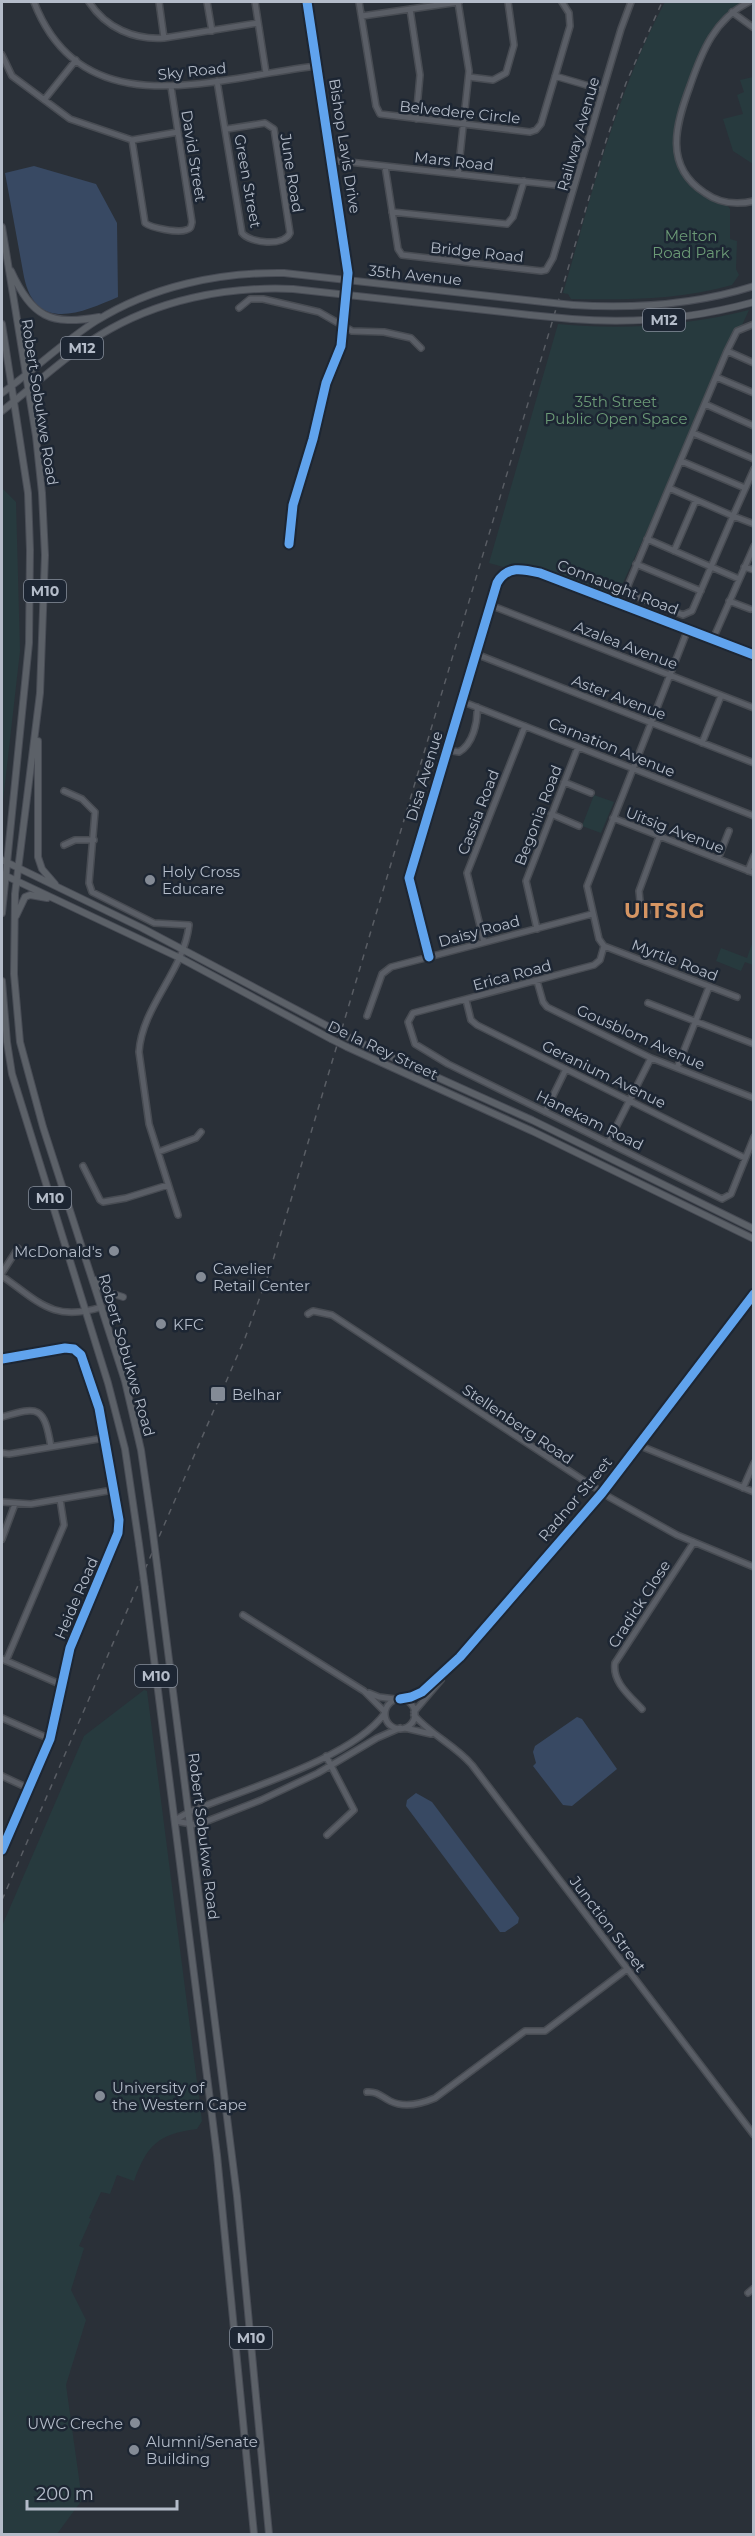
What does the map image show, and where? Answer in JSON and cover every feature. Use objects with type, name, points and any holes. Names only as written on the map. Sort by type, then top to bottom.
[{"type":"main road","name":"Robert Sobukwe Road","points":[[2,227],[37,443],[44,521],[45,598],[39,712],[13,924],[16,1008],[27,1071],[133,1412],[144,1470],[237,2196],[269,2535]]},
{"type":"main road","points":[[7,262],[24,299],[41,313],[70,321],[105,315]]},
{"type":"main road","name":"35th Avenue","points":[[25,375],[105,315],[143,297],[212,278],[260,272],[573,305],[613,307],[664,305],[706,299],[753,286]]},
{"type":"main road","name":"35th Avenue","points":[[28,390],[100,335],[141,315],[210,294],[239,290],[293,289],[612,322],[665,320],[706,314],[753,302]]},
{"type":"main road","name":"Robert Sobukwe Road","points":[[2,324],[29,509],[30,608],[4,862],[2,913]]},
{"type":"main road","name":"M12","points":[[2,393],[25,375]]},
{"type":"main road","name":"M12","points":[[2,411],[28,390]]},
{"type":"main road","points":[[39,712],[38,857],[42,869],[58,887]]},
{"type":"main road","name":"De la Rey Street","points":[[4,862],[184,950],[350,1038],[560,1134],[753,1229]]},
{"type":"main road","name":"De la Rey Street","points":[[4,875],[180,958],[347,1047],[532,1131],[753,1239]]},
{"type":"main road","points":[[13,924],[25,897],[30,895],[54,898]]},
{"type":"main road","name":"Robert Sobukwe Road","points":[[2,981],[7,1042],[15,1085],[87,1311],[125,1449],[219,2167],[254,2535]]},
{"type":"main road","points":[[91,1271],[104,1291],[123,1297]]},
{"type":"street","name":"Sky Road","points":[[34,2],[52,34],[76,60],[96,73],[117,81],[150,87],[171,87],[317,66]]},
{"type":"street","points":[[89,2],[105,20],[125,32],[141,37],[164,38],[258,23]]},
{"type":"street","points":[[159,2],[164,38]]},
{"type":"street","points":[[207,2],[212,31]]},
{"type":"street","points":[[255,2],[266,73]]},
{"type":"street","name":"Bishop Lavis Drive","points":[[289,544],[293,505],[313,439],[326,383],[341,346],[348,280],[307,2]]},
{"type":"street","name":"Belvedere Circle","points":[[359,2],[377,111],[386,116],[530,132],[536,130],[541,124],[571,20],[562,2]]},
{"type":"street","points":[[362,16],[459,2],[469,77],[458,174]]},
{"type":"street","points":[[469,77],[494,80],[507,71],[514,45],[508,2]]},
{"type":"street","points":[[749,2],[732,12],[715,31],[700,57],[680,115],[676,148],[685,172],[704,193],[726,202],[753,201]]},
{"type":"street","name":"Railway Avenue","points":[[548,269],[628,3]]},
{"type":"street","points":[[410,9],[420,79],[416,119]]},
{"type":"street","points":[[732,12],[753,28]]},
{"type":"street","points":[[2,55],[12,76],[70,119],[132,140],[178,132]]},
{"type":"street","points":[[44,100],[76,60]]},
{"type":"street","points":[[555,76],[603,90]]},
{"type":"street","name":"Green Street","points":[[217,81],[227,129],[242,233],[250,240],[282,243],[290,233]]},
{"type":"street","name":"David Street","points":[[132,140],[145,223],[153,228],[185,231],[190,228],[192,222],[171,87]]},
{"type":"street","name":"June Road","points":[[227,129],[265,123],[274,129],[290,233]]},
{"type":"street","name":"Mars Road","points":[[331,160],[574,187]]},
{"type":"street","points":[[385,166],[392,212],[507,224],[513,217],[524,181]]},
{"type":"street","name":"Bridge Road","points":[[392,212],[398,249],[402,255],[541,271],[548,269]]},
{"type":"street","points":[[239,308],[250,299],[263,299],[319,312],[343,327],[357,332],[384,332],[411,338],[422,348]]},
{"type":"street","points":[[753,324],[737,330],[727,351],[636,564],[627,588],[628,592],[682,615],[692,611],[753,469]]},
{"type":"street","points":[[727,351],[753,363]]},
{"type":"street","points":[[716,377],[753,393]]},
{"type":"street","points":[[705,404],[753,426]]},
{"type":"street","points":[[693,433],[753,459]]},
{"type":"street","points":[[681,461],[746,488]]},
{"type":"street","points":[[669,488],[753,524]]},
{"type":"street","points":[[674,551],[696,500]]},
{"type":"street","points":[[647,539],[739,579]]},
{"type":"street","points":[[713,639],[753,546]]},
{"type":"street","points":[[636,564],[701,591]]},
{"type":"street","points":[[744,567],[753,570]]},
{"type":"street","name":"Connaught Road","points":[[490,605],[500,578],[507,571],[519,569],[584,589],[753,655]]},
{"type":"street","points":[[729,601],[750,609]]},
{"type":"street","name":"Disa Avenue","points":[[429,957],[409,878],[490,605]]},
{"type":"street","name":"Azalea Avenue","points":[[490,605],[753,708]]},
{"type":"street","points":[[613,818],[688,629]]},
{"type":"street","name":"Aster Avenue","points":[[476,654],[753,763]]},
{"type":"street","points":[[702,743],[721,696]]},
{"type":"street","name":"Carnation Avenue","points":[[462,701],[753,816]]},
{"type":"street","points":[[447,750],[459,752],[465,748],[477,718],[477,707]]},
{"type":"street","name":"Cassia Road","points":[[484,942],[467,873],[525,726]]},
{"type":"street","name":"Begonia Road","points":[[537,929],[526,881],[578,747]]},
{"type":"street","points":[[564,782],[591,793]]},
{"type":"street","points":[[64,790],[82,799],[95,812],[89,883],[92,892],[154,923],[189,925],[184,950],[140,1040],[139,1052],[149,1124],[178,1215]]},
{"type":"street","points":[[551,814],[579,826]]},
{"type":"street","name":"Uitsig Avenue","points":[[604,946],[599,939],[587,886],[613,818],[751,872]]},
{"type":"street","points":[[718,859],[729,831]]},
{"type":"street","points":[[647,912],[640,901],[639,891],[659,837]]},
{"type":"street","points":[[64,845],[75,840],[94,840]]},
{"type":"street","points":[[751,872],[753,856]]},
{"type":"street","name":"Daisy Road","points":[[367,1016],[385,971],[391,967],[592,914]]},
{"type":"street","name":"Erica Road","points":[[413,1013],[596,964],[600,960],[604,946]]},
{"type":"street","name":"Myrtle Road","points":[[604,946],[737,997]]},
{"type":"street","name":"Gousblom Avenue","points":[[537,981],[546,1006],[651,1058],[753,1098]]},
{"type":"street","points":[[677,1068],[709,987]]},
{"type":"street","name":"Geranium Avenue","points":[[466,1000],[470,1017],[475,1024],[745,1158]]},
{"type":"street","points":[[648,1003],[753,1044]]},
{"type":"street","name":"Hanekam Road","points":[[413,1013],[408,1022],[414,1042],[419,1049],[724,1199],[731,1194],[753,1137]]},
{"type":"street","points":[[608,1143],[651,1058]]},
{"type":"street","points":[[545,1112],[566,1069]]},
{"type":"street","points":[[158,1152],[196,1137],[201,1132]]},
{"type":"street","points":[[83,1166],[101,1201],[126,1198],[168,1185]]},
{"type":"street","points":[[18,1248],[2,1275],[54,1311],[67,1314],[102,1307]]},
{"type":"street","name":"Radnor Street","points":[[414,1713],[447,1671],[602,1493],[751,1302],[753,1294]]},
{"type":"street","name":"Stellenberg Road","points":[[308,1314],[313,1311],[332,1315],[602,1493],[644,1518],[753,1567]]},
{"type":"street","name":"Heide Road","points":[[2,1359],[65,1348],[79,1352],[99,1408],[118,1520],[116,1542],[70,1648],[50,1739],[2,1850]]},
{"type":"street","points":[[2,1417],[26,1410],[36,1412],[45,1420],[51,1447]]},
{"type":"street","points":[[2,1453],[9,1454],[104,1438]]},
{"type":"street","points":[[638,1445],[753,1492]]},
{"type":"street","points":[[743,1488],[753,1463]]},
{"type":"street","points":[[2,1502],[31,1504],[113,1490]]},
{"type":"street","points":[[60,1499],[64,1525],[4,1660],[62,1686]]},
{"type":"street","points":[[2,1539],[15,1504]]},
{"type":"street","name":"Cradick Close","points":[[642,1709],[618,1680],[615,1674],[615,1663],[694,1542]]},
{"type":"street","points":[[175,1820],[197,1825],[261,1800],[331,1766],[377,1738],[411,1723],[414,1713],[410,1703],[399,1699],[379,1698],[364,1691],[243,1615]]},
{"type":"street","name":"Radnor Street","points":[[399,1699],[417,1695],[447,1671]]},
{"type":"street","points":[[364,1691],[385,1712],[390,1724],[401,1728]]},
{"type":"street","points":[[175,1820],[189,1812],[290,1773],[326,1756],[372,1728],[390,1703],[399,1699]]},
{"type":"street","name":"Junction Street","points":[[414,1713],[435,1736]]},
{"type":"street","points":[[2,1718],[50,1739]]},
{"type":"street","name":"Junction Street","points":[[401,1728],[417,1729],[435,1736],[462,1754],[472,1765],[753,2135]]},
{"type":"street","points":[[326,1756],[354,1810],[327,1835]]},
{"type":"street","points":[[2,1776],[28,1788]]},
{"type":"street","points":[[256,1786],[261,1800]]},
{"type":"street","points":[[367,2092],[375,2092],[401,2104],[427,2101],[446,2090],[526,2030],[545,2031],[627,1970]]},
{"type":"green space","name":"Melton Road Park","points":[[665,2],[743,2],[718,23],[701,49],[682,100],[673,136],[677,162],[688,182],[705,197],[727,205],[730,209],[730,239],[737,241],[736,269],[739,275],[732,285],[692,294],[632,299],[571,299],[568,294],[563,293],[606,144],[632,72]]},
{"type":"green space","points":[[754,77],[753,164],[733,151],[723,119],[743,114],[737,95],[744,92],[740,80]]},
{"type":"green space","name":"35th Street Public Open Space","points":[[749,310],[616,598],[540,571],[521,566],[507,568],[489,563],[558,324],[607,327],[654,325],[701,320]]},
{"type":"green space","points":[[2,488],[16,502],[20,651],[2,810]]},
{"type":"green space","points":[[594,795],[614,802],[601,833],[582,826]]},
{"type":"green space","points":[[753,941],[753,965],[745,962],[741,971],[716,961],[721,948],[747,958]]},
{"type":"green space","name":"University of the Western Cape","points":[[144,1690],[147,1691],[202,2121],[197,2129],[173,2134],[156,2143],[144,2158],[134,2181],[117,2175],[110,2194],[101,2192],[79,2246],[84,2248],[71,2290],[86,2320],[66,2385],[82,2500],[57,2534],[2,2534],[2,1926],[84,1736]]},
{"type":"water","points":[[34,166],[96,184],[117,223],[118,297],[90,308],[62,314],[50,312],[39,306],[30,295],[24,277],[5,173]]},
{"type":"water","points":[[577,1717],[582,1719],[617,1769],[572,1806],[563,1805],[533,1766],[536,1763],[533,1752],[535,1746]]},
{"type":"water","points":[[416,1793],[432,1802],[519,1918],[518,1923],[505,1932],[500,1932],[406,1806],[407,1800]]},
{"type":"railway","points":[[2,1900],[245,1338],[271,1267],[606,141],[626,83],[662,2]]},
{"type":"cycle path","points":[[289,544],[293,505],[313,439],[326,383],[341,346],[348,273],[307,2]]},
{"type":"cycle path","points":[[429,957],[409,878],[497,583],[501,577],[516,570],[540,573],[754,655]]},
{"type":"cycle path","points":[[400,1699],[422,1692],[460,1657],[602,1493],[754,1294]]},
{"type":"cycle path","points":[[2,1359],[65,1348],[74,1349],[81,1355],[99,1408],[119,1520],[118,1533],[70,1648],[50,1739],[2,1850]]},
{"type":"place","name":"Holy Cross Educare","points":[[150,880]]},
{"type":"place","name":"McDonald's","points":[[114,1251]]},
{"type":"place","name":"Cavelier Retail Center","points":[[201,1277]]},
{"type":"place","name":"KFC","points":[[161,1324]]},
{"type":"place","name":"Belhar","points":[[218,1394]]},
{"type":"place","name":"University of the Western Cape","points":[[100,2096]]},
{"type":"place","name":"UWC Creche","points":[[135,2423]]},
{"type":"place","name":"Alumni/Senate Building","points":[[134,2450]]},
{"type":"district","name":"UITSIG","points":[[665,910]]}]
